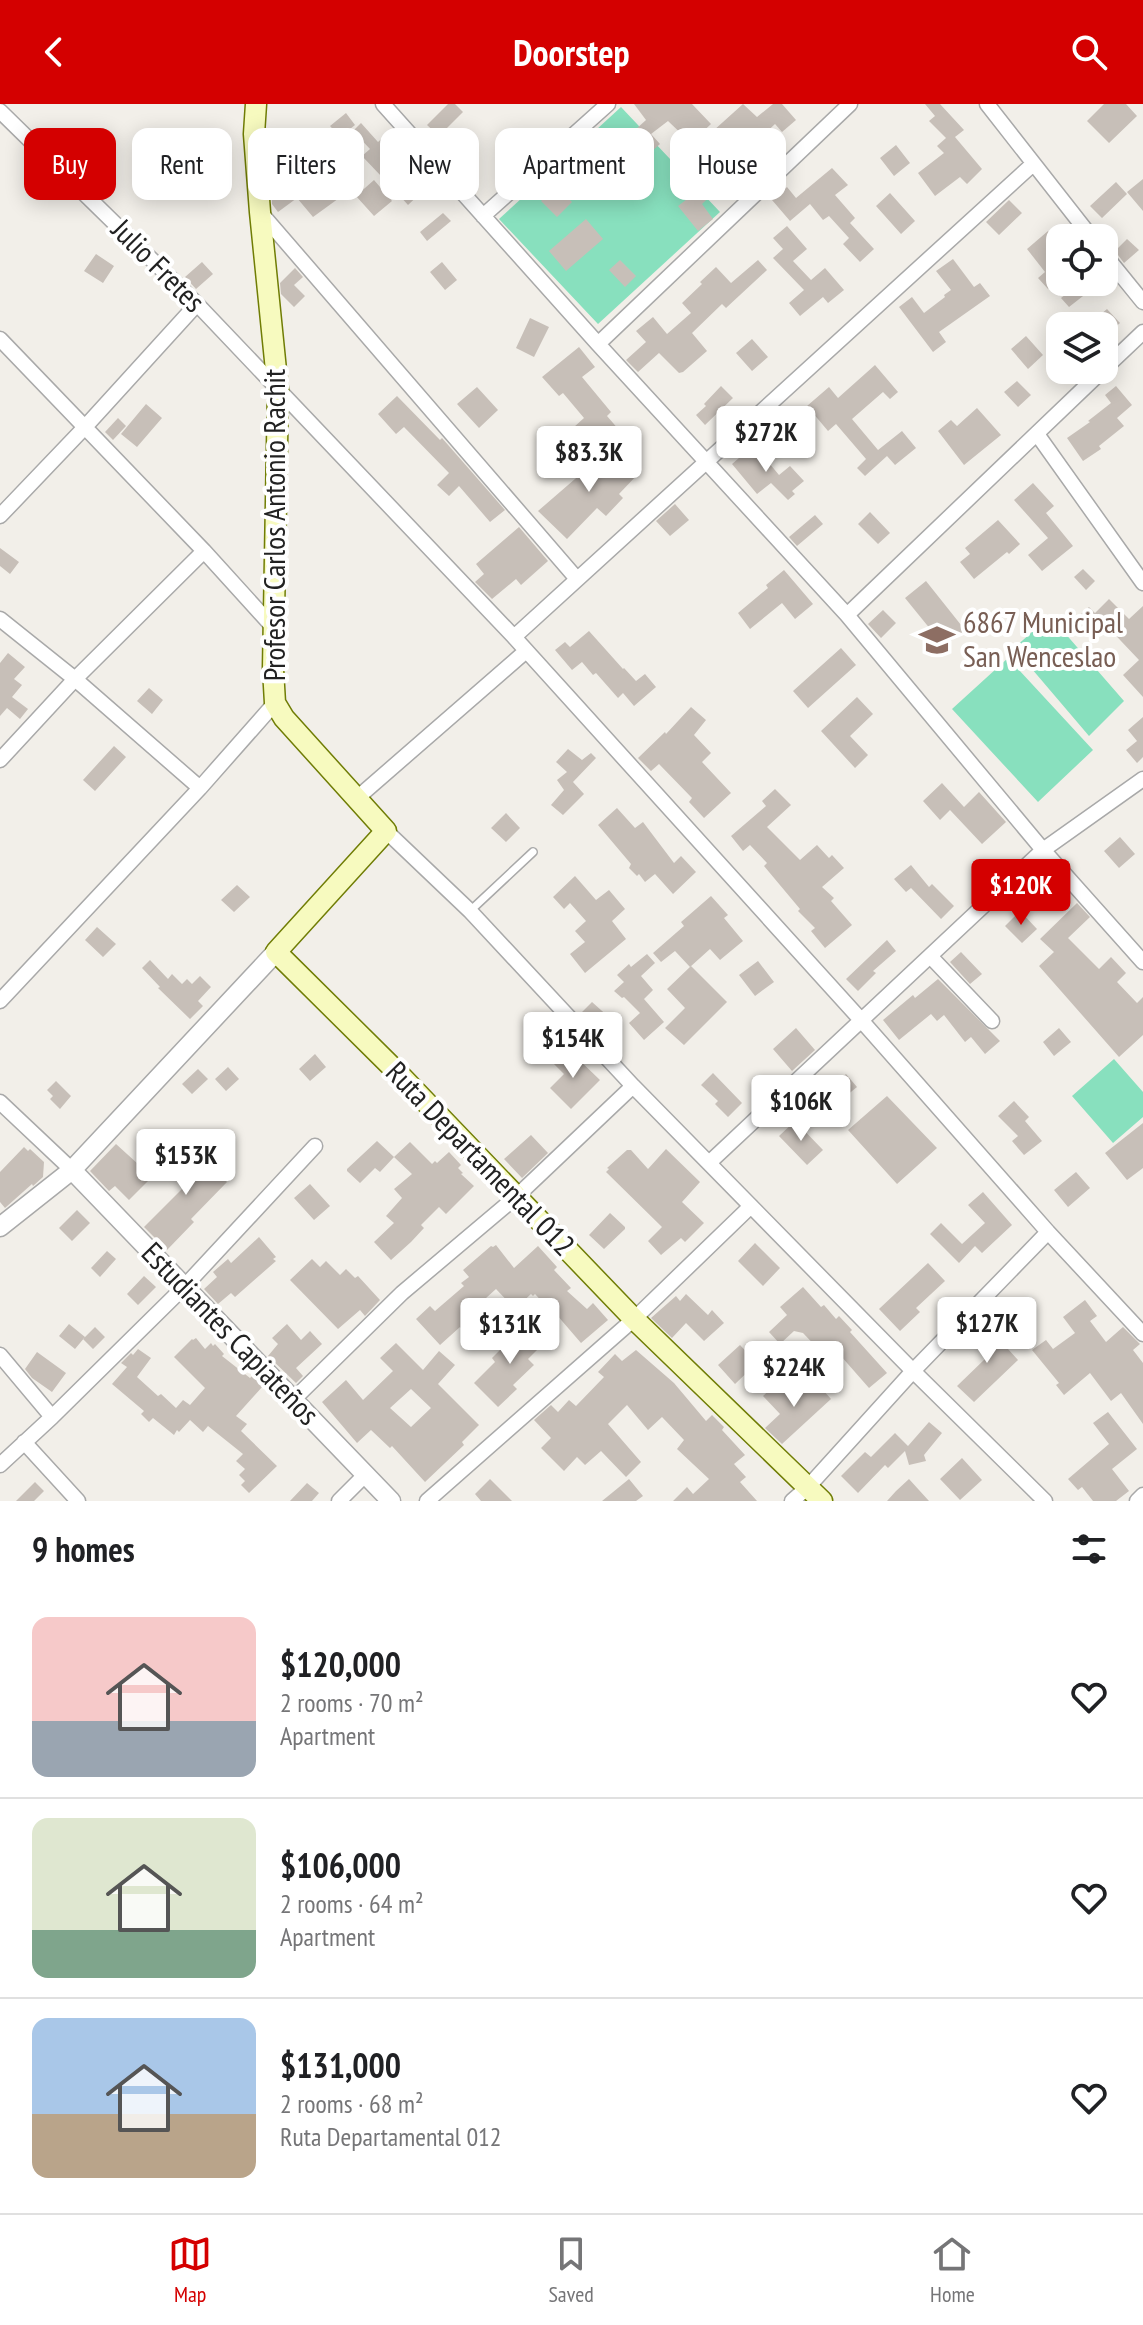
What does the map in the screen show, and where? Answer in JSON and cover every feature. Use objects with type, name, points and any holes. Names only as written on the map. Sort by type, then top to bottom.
[{"type":"main road","name":"Profesor Carlos Antonio Rachit","points":[[256,104],[254,134],[278,390],[273,627],[275,703],[284,718],[386,831]]},
{"type":"main road","points":[[276,952],[386,831]]},
{"type":"main road","name":"Ruta Departamental 012","points":[[276,952],[634,1319],[815,1494]]},
{"type":"street","points":[[383,104],[847,615],[1043,850],[1143,962]]},
{"type":"street","points":[[483,216],[608,104]]},
{"type":"street","points":[[598,344],[850,104]]},
{"type":"street","points":[[987,104],[1081,224]]},
{"type":"street","name":"Julio Fretes","points":[[0,111],[197,304],[514,637],[1143,1334]]},
{"type":"street","points":[[514,637],[1033,164]]},
{"type":"street","points":[[260,212],[577,579]]},
{"type":"street","points":[[1118,271],[1143,302]]},
{"type":"street","points":[[0,516],[197,304]]},
{"type":"street","points":[[1118,356],[1143,332]]},
{"type":"street","points":[[0,339],[273,627]]},
{"type":"street","points":[[847,615],[1089,384]]},
{"type":"street","points":[[1037,434],[1143,583]]},
{"type":"street","points":[[0,760],[75,679],[204,551]]},
{"type":"street","points":[[0,619],[75,679],[200,788]]},
{"type":"street","points":[[356,799],[526,651]]},
{"type":"street","points":[[0,1001],[200,788],[275,703]]},
{"type":"street","points":[[710,1162],[1043,850],[1143,779]]},
{"type":"street","points":[[386,831],[470,911],[633,1086],[1045,1501]]},
{"type":"street","points":[[0,1227],[72,1170],[276,952]]},
{"type":"street","points":[[930,956],[992,1021]]},
{"type":"street","points":[[293,1400],[402,1293],[517,1196],[633,1086]]},
{"type":"street","name":"Estudiantes Capiateños","points":[[0,1102],[72,1170],[391,1501]]},
{"type":"street","points":[[0,1465],[184,1287],[315,1146]]},
{"type":"street","points":[[427,1501],[634,1319],[751,1206]]},
{"type":"street","points":[[792,1501],[815,1494],[913,1371],[1048,1232]]},
{"type":"street","points":[[0,1355],[52,1417]]},
{"type":"street","points":[[24,1442],[78,1501]]},
{"type":"street","points":[[339,1501],[365,1475]]},
{"type":"street","points":[[1137,1501],[1143,1495]]},
{"type":"lane","points":[[470,911],[533,852]]},
{"type":"green space","points":[[621,107],[641,128],[598,128]]},
{"type":"green space","points":[[654,142],[670,159],[670,200],[709,200],[720,212],[598,324],[499,219],[520,200],[654,200]]},
{"type":"green space","points":[[1050,616],[1124,701],[1089,736],[1014,648]]},
{"type":"green space","points":[[1008,658],[1093,750],[1038,802],[952,709]]},
{"type":"green space","points":[[1114,1059],[1143,1092],[1143,1117],[1113,1143],[1072,1096]]},
{"type":"building","points":[[448,104],[455,104],[463,112],[447,128],[430,128],[427,125]]},
{"type":"building","points":[[634,104],[692,104],[711,124],[707,128],[675,128],[668,121],[654,132],[654,128],[637,128],[646,120]]},
{"type":"building","points":[[743,104],[757,117],[773,104],[782,104],[796,120],[786,129],[775,124],[771,128],[716,128]]},
{"type":"building","points":[[925,104],[940,104],[964,130],[955,137],[982,169],[967,184],[960,177],[935,196],[918,173],[944,153],[937,146],[946,138],[929,121],[935,116]]},
{"type":"building","points":[[1104,104],[1126,104],[1137,116],[1109,143],[1087,121]]},
{"type":"building","points":[[346,113],[355,125],[351,128],[330,126]]},
{"type":"building","points":[[361,123],[378,142],[380,140],[380,175],[364,158],[370,149],[364,143],[364,128],[356,128]]},
{"type":"building","points":[[896,145],[910,163],[894,176],[880,158]]},
{"type":"building","points":[[832,168],[848,185],[835,195],[855,218],[850,223],[874,249],[860,262],[843,244],[849,238],[829,216],[823,220],[810,204],[790,221],[772,200],[786,200],[787,187],[796,198]]},
{"type":"building","points":[[1143,179],[1143,211],[1127,192]]},
{"type":"building","points":[[374,180],[380,187],[380,200],[392,201],[374,216],[360,200],[364,200],[364,189]]},
{"type":"building","points":[[1116,182],[1127,194],[1102,218],[1090,206]]},
{"type":"building","points":[[890,193],[915,221],[901,234],[876,206]]},
{"type":"building","points":[[272,200],[294,200],[278,212]]},
{"type":"building","points":[[299,200],[336,200],[313,217]]},
{"type":"building","points":[[570,200],[572,202],[557,217],[541,201]]},
{"type":"building","points":[[686,200],[706,200],[702,204],[713,219],[698,231],[678,206]]},
{"type":"building","points":[[1009,200],[1022,213],[999,235],[986,222]]},
{"type":"building","points":[[443,213],[451,221],[427,241],[420,232]]},
{"type":"building","points":[[586,219],[603,239],[566,271],[549,251]]},
{"type":"building","points":[[787,226],[807,249],[793,261],[811,280],[825,268],[844,290],[828,303],[823,297],[800,316],[789,303],[804,290],[773,258],[783,249],[773,238]]},
{"type":"building","points":[[1046,233],[1046,287],[1038,278],[1045,272],[1027,249]]},
{"type":"building","points":[[1127,239],[1139,250],[1124,263],[1118,255],[1118,248]]},
{"type":"building","points":[[96,254],[114,266],[103,283],[84,271]]},
{"type":"building","points":[[953,259],[974,287],[980,283],[990,296],[939,332],[946,342],[933,352],[899,307],[912,297],[924,313],[945,297],[951,290],[936,271]]},
{"type":"building","points":[[620,260],[636,276],[625,287],[609,270]]},
{"type":"building","points":[[758,260],[767,270],[726,308],[722,304],[692,333],[707,351],[683,372],[679,373],[659,353],[638,372],[626,360],[646,342],[636,331],[653,317],[667,334],[691,313],[682,303],[716,267],[731,283]]},
{"type":"building","points":[[202,262],[213,274],[196,289],[185,277]]},
{"type":"building","points":[[442,262],[457,280],[445,290],[430,272]]},
{"type":"building","points":[[295,268],[303,277],[294,285],[305,296],[294,307],[281,294],[280,283]]},
{"type":"building","points":[[1064,296],[1083,296],[1069,307],[1061,298]]},
{"type":"building","points":[[530,318],[549,327],[534,357],[516,348]]},
{"type":"building","points":[[1026,336],[1043,355],[1028,369],[1011,349]]},
{"type":"building","points":[[752,339],[768,357],[752,371],[736,353]]},
{"type":"building","points":[[579,347],[595,367],[582,377],[611,412],[607,416],[626,438],[613,449],[594,426],[582,436],[574,427],[584,418],[563,393],[559,396],[542,377]]},
{"type":"building","points":[[875,365],[898,392],[890,399],[883,392],[852,419],[878,450],[902,431],[916,448],[895,465],[887,456],[865,476],[857,468],[866,459],[836,424],[828,431],[807,406],[829,387],[838,398]]},
{"type":"building","points":[[1017,381],[1031,395],[1018,407],[1004,392]]},
{"type":"building","points":[[721,386],[733,398],[705,425],[696,415]]},
{"type":"building","points":[[1116,386],[1132,405],[1117,418],[1124,426],[1099,446],[1101,449],[1083,461],[1067,438],[1111,403],[1105,395]]},
{"type":"building","points":[[477,387],[498,410],[479,428],[457,404]]},
{"type":"building","points":[[397,396],[440,440],[442,438],[505,510],[490,522],[459,486],[449,496],[437,485],[449,473],[404,427],[396,434],[378,414]]},
{"type":"building","points":[[146,404],[162,418],[137,447],[121,434]]},
{"type":"building","points":[[977,408],[1001,435],[964,465],[938,431],[951,420],[957,426]]},
{"type":"building","points":[[118,418],[126,426],[113,440],[105,432]]},
{"type":"building","points":[[754,445],[779,475],[790,466],[804,481],[792,491],[795,494],[788,500],[771,483],[757,494],[732,464]]},
{"type":"building","points":[[613,449],[638,474],[619,494],[623,498],[606,516],[597,508],[567,539],[538,511],[590,466],[593,469]]},
{"type":"building","points":[[1033,483],[1054,506],[1046,513],[1073,546],[1042,571],[1028,555],[1048,538],[1014,500]]},
{"type":"building","points":[[675,504],[689,520],[670,536],[656,521]]},
{"type":"building","points":[[870,512],[890,533],[878,544],[858,524]]},
{"type":"building","points":[[815,515],[823,524],[797,546],[789,537]]},
{"type":"building","points":[[998,520],[1020,544],[974,579],[960,562],[970,554],[965,548]]},
{"type":"building","points":[[519,527],[548,561],[521,585],[516,579],[492,599],[475,582],[484,574],[476,564]]},
{"type":"building","points":[[0,548],[19,562],[10,574],[0,566]]},
{"type":"building","points":[[1083,569],[1095,581],[1086,590],[1074,577]]},
{"type":"building","points":[[784,570],[813,604],[795,619],[782,603],[750,629],[738,613]]},
{"type":"building","points":[[926,581],[965,630],[944,646],[905,598]]},
{"type":"building","points":[[1109,599],[1129,619],[1143,606],[1143,697],[1123,675],[1139,660],[1103,622],[1094,631],[1079,616],[1089,607],[1095,613]]},
{"type":"building","points":[[883,610],[896,623],[881,638],[868,624]]},
{"type":"building","points":[[589,631],[636,681],[645,674],[656,687],[634,706],[623,693],[618,698],[582,662],[572,670],[555,650],[565,642],[570,647]]},
{"type":"building","points":[[841,648],[856,665],[808,708],[793,691]]},
{"type":"building","points":[[8,653],[25,667],[14,679],[22,685],[12,697],[28,709],[20,719],[7,708],[0,716],[0,663]]},
{"type":"building","points":[[149,688],[163,700],[152,714],[137,701]]},
{"type":"building","points":[[857,697],[873,714],[850,736],[868,755],[855,768],[821,731]]},
{"type":"building","points":[[691,707],[706,720],[694,735],[711,753],[702,762],[731,793],[704,818],[689,802],[692,798],[659,764],[651,771],[638,758]]},
{"type":"building","points":[[1143,717],[1143,757],[1137,763],[1126,750],[1137,741],[1128,730]]},
{"type":"building","points":[[114,746],[126,757],[95,791],[83,780]]},
{"type":"building","points":[[568,749],[582,760],[591,753],[596,758],[573,782],[584,794],[563,815],[551,805],[564,790],[557,780],[567,772],[556,762]]},
{"type":"building","points":[[942,783],[964,807],[979,792],[1006,822],[982,844],[950,810],[940,820],[923,801]]},
{"type":"building","points":[[775,789],[791,805],[767,827],[800,860],[817,845],[844,868],[822,887],[834,898],[831,901],[852,925],[825,948],[811,931],[815,928],[764,866],[767,863],[750,845],[743,851],[731,836],[766,806],[762,801]]},
{"type":"building","points":[[617,808],[635,828],[643,822],[674,863],[681,856],[696,872],[673,894],[655,874],[645,882],[639,874],[637,876],[629,868],[631,864],[598,825]]},
{"type":"building","points":[[506,813],[520,828],[506,842],[491,828]]},
{"type":"building","points":[[1120,837],[1135,854],[1119,868],[1104,851]]},
{"type":"building","points":[[911,865],[929,887],[932,884],[954,906],[941,919],[911,888],[906,892],[894,879]]},
{"type":"building","points":[[575,876],[596,900],[609,890],[625,909],[612,921],[626,939],[585,973],[570,954],[585,942],[575,931],[586,921],[570,903],[564,909],[553,897]]},
{"type":"building","points":[[237,885],[250,897],[234,912],[221,900]]},
{"type":"building","points":[[711,896],[728,915],[724,918],[743,941],[720,960],[710,949],[690,967],[675,951],[661,962],[653,953],[684,926],[681,922]]},
{"type":"building","points":[[1077,903],[1090,917],[1068,938],[1099,969],[1111,957],[1126,973],[1117,982],[1137,1003],[1143,997],[1143,1035],[1119,1057],[1039,966],[1054,952],[1040,939]]},
{"type":"building","points":[[1020,911],[1037,929],[1022,943],[1005,926]]},
{"type":"building","points":[[97,927],[116,944],[103,957],[85,940]]},
{"type":"building","points":[[887,940],[896,951],[873,971],[876,973],[858,991],[846,979]]},
{"type":"building","points":[[961,952],[982,974],[970,984],[950,962]]},
{"type":"building","points":[[647,954],[655,963],[641,976],[653,990],[644,999],[664,1022],[644,1040],[629,1023],[640,1013],[614,991],[624,982],[617,975]]},
{"type":"building","points":[[150,960],[168,979],[172,974],[182,984],[187,979],[192,984],[200,976],[211,987],[198,1001],[203,1006],[190,1019],[142,968]]},
{"type":"building","points":[[758,961],[774,982],[755,996],[739,975]]},
{"type":"building","points":[[691,966],[727,1002],[684,1045],[665,1028],[685,1008],[667,989]]},
{"type":"building","points":[[938,979],[1000,1041],[985,1054],[971,1037],[965,1042],[944,1015],[937,1021],[931,1014],[899,1040],[883,1020]]},
{"type":"building","points":[[592,1002],[611,1019],[599,1030],[580,1014]]},
{"type":"building","points":[[796,1028],[815,1050],[792,1071],[773,1049]]},
{"type":"building","points":[[1059,1028],[1071,1042],[1054,1056],[1043,1042]]},
{"type":"building","points":[[559,1053],[568,1062],[574,1055],[600,1080],[571,1109],[550,1088],[564,1074],[551,1061]]},
{"type":"building","points":[[315,1054],[326,1067],[310,1081],[299,1069]]},
{"type":"building","points":[[228,1067],[239,1079],[226,1091],[215,1079]]},
{"type":"building","points":[[198,1069],[208,1079],[192,1094],[182,1084]]},
{"type":"building","points":[[713,1073],[742,1103],[728,1117],[715,1104],[718,1101],[701,1085]]},
{"type":"building","points":[[846,1074],[857,1087],[841,1100],[830,1087]]},
{"type":"building","points":[[56,1081],[71,1096],[60,1109],[50,1099],[53,1096],[47,1090]]},
{"type":"building","points":[[887,1096],[937,1148],[897,1184],[848,1130]]},
{"type":"building","points":[[1014,1101],[1029,1117],[1025,1121],[1042,1141],[1024,1155],[1012,1141],[1018,1136],[998,1116]]},
{"type":"building","points":[[795,1121],[823,1150],[807,1165],[779,1136]]},
{"type":"building","points":[[1143,1123],[1143,1168],[1127,1180],[1105,1153]]},
{"type":"building","points":[[531,1135],[548,1153],[522,1178],[504,1159]]},
{"type":"building","points":[[377,1141],[394,1157],[380,1172],[375,1168],[360,1183],[347,1169]]},
{"type":"building","points":[[410,1142],[432,1164],[449,1152],[461,1165],[458,1168],[461,1174],[474,1186],[446,1214],[439,1207],[421,1225],[424,1228],[391,1260],[374,1242],[394,1223],[386,1216],[402,1198],[394,1189],[412,1174],[394,1157]]},
{"type":"building","points":[[186,1143],[190,1147],[194,1143],[203,1150],[198,1155],[227,1182],[191,1219],[194,1222],[167,1250],[144,1227],[191,1180],[170,1160]]},
{"type":"building","points":[[116,1144],[138,1164],[142,1160],[156,1173],[129,1200],[115,1186],[109,1191],[90,1171]]},
{"type":"building","points":[[24,1147],[44,1162],[43,1177],[5,1208],[0,1202],[0,1172]]},
{"type":"building","points":[[666,1149],[700,1182],[682,1202],[704,1223],[685,1242],[681,1238],[661,1255],[648,1241],[662,1227],[606,1172],[627,1150],[631,1150],[648,1169]]},
{"type":"building","points":[[1076,1172],[1090,1188],[1068,1207],[1054,1190]]},
{"type":"building","points":[[310,1184],[330,1206],[314,1220],[294,1198]]},
{"type":"building","points":[[983,1192],[1012,1225],[982,1253],[975,1246],[959,1263],[930,1234],[941,1223],[962,1244],[985,1223],[968,1205]]},
{"type":"building","points":[[77,1210],[90,1223],[72,1241],[59,1228]]},
{"type":"building","points":[[610,1213],[625,1229],[604,1249],[589,1235]]},
{"type":"building","points":[[259,1237],[276,1261],[235,1297],[231,1293],[218,1304],[204,1289],[217,1277],[213,1272],[228,1259],[231,1263]]},
{"type":"building","points":[[755,1243],[780,1268],[763,1286],[738,1261]]},
{"type":"building","points":[[496,1245],[514,1268],[538,1246],[571,1288],[567,1291],[587,1309],[593,1303],[608,1320],[581,1343],[535,1294],[515,1309],[496,1289],[476,1307],[486,1318],[467,1335],[460,1327],[440,1345],[416,1319],[430,1306],[435,1311],[464,1286],[461,1283],[469,1277],[463,1270]]},
{"type":"building","points":[[107,1251],[116,1259],[100,1277],[91,1268]]},
{"type":"building","points":[[312,1259],[320,1267],[326,1261],[340,1275],[346,1269],[355,1278],[358,1276],[380,1300],[365,1316],[360,1310],[338,1329],[290,1280]]},
{"type":"building","points":[[928,1263],[945,1281],[916,1308],[920,1312],[900,1331],[879,1309]]},
{"type":"building","points":[[144,1276],[156,1287],[138,1305],[127,1294]]},
{"type":"building","points":[[803,1287],[821,1307],[824,1305],[836,1319],[839,1316],[887,1373],[869,1388],[833,1347],[824,1355],[803,1333],[794,1331],[780,1344],[769,1332],[787,1315],[780,1307]]},
{"type":"building","points":[[686,1294],[708,1315],[712,1310],[724,1323],[704,1341],[686,1323],[672,1338],[651,1318],[676,1296],[680,1301]]},
{"type":"building","points":[[1085,1300],[1097,1316],[1090,1321],[1106,1342],[1123,1327],[1140,1344],[1133,1350],[1143,1363],[1143,1424],[1121,1393],[1111,1401],[1090,1373],[1064,1395],[1056,1385],[1059,1383],[1032,1350],[1046,1340],[1053,1349],[1075,1333],[1063,1317]]},
{"type":"building","points":[[527,1323],[545,1342],[528,1359],[534,1365],[513,1385],[517,1389],[498,1407],[474,1383],[495,1362],[492,1358]]},
{"type":"building","points":[[69,1324],[85,1337],[75,1349],[59,1336]]},
{"type":"building","points":[[287,1324],[301,1340],[310,1331],[322,1344],[296,1368],[303,1376],[296,1383],[268,1356],[278,1344],[272,1338]]},
{"type":"building","points":[[987,1326],[1018,1360],[974,1402],[957,1386],[986,1358],[970,1341]]},
{"type":"building","points":[[95,1327],[105,1337],[93,1349],[83,1339]]},
{"type":"building","points":[[196,1338],[205,1349],[211,1343],[213,1346],[215,1344],[224,1354],[222,1356],[250,1378],[253,1375],[263,1386],[236,1416],[247,1424],[241,1431],[277,1466],[249,1493],[241,1485],[245,1481],[239,1475],[245,1469],[236,1461],[243,1454],[208,1426],[203,1432],[190,1420],[174,1435],[153,1418],[149,1422],[141,1414],[144,1411],[112,1384],[127,1367],[121,1363],[138,1349],[151,1358],[137,1377],[176,1408],[183,1400],[190,1405],[205,1388],[174,1357]]},
{"type":"building","points":[[396,1343],[423,1370],[439,1351],[455,1365],[438,1384],[479,1425],[462,1442],[464,1445],[425,1482],[392,1446],[390,1448],[371,1430],[357,1443],[322,1402],[346,1380],[363,1400],[393,1371],[380,1358]],"holes":[[[411,1389],[431,1408],[411,1427],[390,1408]]]},
{"type":"building","points":[[780,1343],[799,1361],[783,1378],[763,1360]]},
{"type":"building","points":[[740,1345],[757,1363],[735,1384],[718,1365]]},
{"type":"building","points":[[636,1350],[674,1383],[706,1421],[712,1415],[724,1427],[722,1430],[745,1455],[734,1464],[746,1477],[740,1482],[757,1501],[673,1501],[687,1487],[693,1494],[709,1479],[677,1449],[684,1440],[662,1417],[648,1430],[627,1405],[608,1424],[641,1462],[626,1477],[601,1451],[585,1465],[577,1457],[564,1471],[541,1448],[551,1438],[534,1420],[551,1405],[558,1412],[569,1400],[576,1406],[604,1377],[598,1372],[615,1354],[622,1361]]},
{"type":"building","points":[[37,1352],[66,1373],[52,1392],[25,1369]]},
{"type":"building","points":[[815,1381],[831,1399],[782,1444],[765,1428],[780,1414],[763,1396],[778,1382],[795,1399]]},
{"type":"building","points":[[1108,1412],[1137,1449],[1112,1469],[1129,1491],[1116,1501],[1093,1501],[1082,1487],[1078,1490],[1068,1479],[1109,1444],[1093,1423]]},
{"type":"building","points":[[929,1422],[942,1433],[924,1455],[926,1461],[909,1465],[905,1451],[888,1468],[885,1465],[858,1493],[841,1476],[865,1452],[871,1457],[895,1433],[908,1446]]},
{"type":"building","points":[[962,1458],[982,1480],[960,1500],[940,1479]]},
{"type":"building","points":[[490,1479],[512,1501],[481,1501],[475,1494]]},
{"type":"building","points":[[629,1479],[643,1496],[636,1501],[602,1501]]},
{"type":"building","points":[[909,1479],[929,1501],[887,1501],[896,1491]]},
{"type":"building","points":[[35,1482],[44,1491],[34,1501],[16,1501]]},
{"type":"building","points":[[307,1483],[319,1493],[312,1501],[290,1501]]},
{"type":"place","name":"6867 Municipal San Wenceslao","points":[[937,640]]}]
